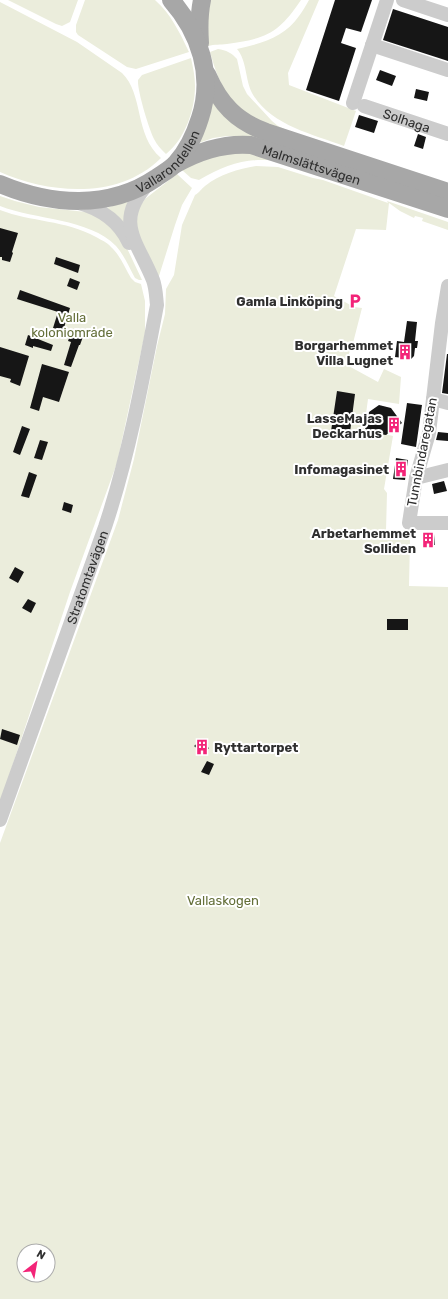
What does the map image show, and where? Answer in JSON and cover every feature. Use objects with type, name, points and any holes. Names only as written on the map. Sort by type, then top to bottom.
[{"type":"main road","name":"Vallarondellen","points":[[0,184],[53,200],[93,201],[114,197],[148,183],[175,164],[192,137],[202,111],[205,93],[203,62],[188,24],[171,0]]},
{"type":"main road","points":[[202,0],[199,31],[203,62]]},
{"type":"main road","name":"Malmslättsvägen","points":[[203,62],[215,91],[223,103],[233,114],[249,125],[274,135],[448,192]]},
{"type":"main road","name":"Malmslättsvägen","points":[[175,164],[210,150],[231,145],[251,145],[448,209]]},
{"type":"street","points":[[387,0],[372,45],[448,70]]},
{"type":"street","points":[[403,0],[448,15]]},
{"type":"street","name":"Solhaga","points":[[372,45],[359,104],[448,134]]},
{"type":"street","name":"Stratomtavägen","points":[[0,820],[116,493],[124,462],[157,305],[154,281],[131,234],[130,226],[130,217],[134,204],[148,183]]},
{"type":"street","name":"Stratomtavägen","points":[[73,201],[92,206],[100,210],[116,223],[126,236],[146,283],[153,328]]},
{"type":"street","name":"Tunnbindaregatan","points":[[448,286],[429,433],[416,478],[409,523],[448,523]]},
{"type":"street","points":[[433,399],[448,403]]},
{"type":"street","points":[[416,478],[448,470]]},
{"type":"green space","points":[[8,0],[78,0],[70,22],[62,26]]},
{"type":"green space","points":[[85,0],[155,0],[166,11],[179,31],[189,52],[136,69],[127,67],[78,35],[76,32],[76,25]]},
{"type":"green space","points":[[208,0],[301,0],[286,20],[262,37],[240,42],[208,46],[206,34]]},
{"type":"green space","points":[[309,0],[319,0],[288,73],[289,85],[356,111],[344,146],[293,127],[269,113],[252,93],[243,59],[237,49],[263,42],[287,29],[302,12]]},
{"type":"green space","points":[[0,2],[77,42],[122,73],[134,92],[143,127],[152,149],[161,158],[144,172],[125,181],[105,187],[84,189],[40,185],[0,172]]},
{"type":"green space","points":[[218,49],[229,52],[237,59],[243,86],[247,94],[272,121],[278,126],[291,132],[261,124],[250,118],[233,103],[217,74],[210,52]]},
{"type":"green space","points":[[191,58],[195,95],[191,114],[179,140],[166,154],[156,143],[146,119],[138,80],[142,75]]},
{"type":"green space","points":[[210,96],[215,105],[448,198],[251,138],[227,136],[213,138],[196,144]]},
{"type":"green space","points":[[241,149],[279,161],[257,160],[238,163],[228,166],[199,180],[191,178],[182,170],[194,161]]},
{"type":"green space","name":"Vallaskogen","points":[[256,166],[278,167],[323,180],[448,222],[448,230],[422,221],[423,218],[415,216],[414,218],[400,211],[389,203],[386,230],[356,229],[334,296],[354,307],[362,308],[353,343],[345,364],[378,382],[384,369],[401,377],[399,404],[368,399],[364,429],[393,436],[384,489],[387,493],[386,531],[410,540],[409,586],[448,587],[448,1299],[0,1299],[0,843],[118,520],[134,459],[165,314],[166,289],[174,275],[182,225],[195,195],[211,182],[236,170]]},
{"type":"green space","points":[[177,174],[192,188],[182,205],[159,276],[155,278],[135,237],[138,209],[145,199]]},
{"type":"green space","points":[[0,196],[39,207],[86,212],[107,220],[125,244],[142,280],[135,278],[119,250],[105,237],[77,225],[14,211],[0,206]]},
{"type":"green space","points":[[131,200],[124,224],[106,208]]},
{"type":"green space","name":"Valla koloniområde","points":[[0,210],[24,217],[72,227],[84,231],[108,244],[117,254],[131,278],[135,282],[141,284],[145,301],[145,333],[117,463],[70,592],[0,803]]},
{"type":"building","points":[[335,0],[372,0],[361,32],[346,28],[341,43],[356,48],[339,101],[306,90]]},
{"type":"building","points":[[393,9],[448,27],[448,61],[383,40]]},
{"type":"building","points":[[380,70],[396,76],[392,86],[376,80]]},
{"type":"building","points":[[416,89],[429,92],[427,101],[414,98]]},
{"type":"building","points":[[359,115],[378,121],[374,133],[355,127]]},
{"type":"building","points":[[418,134],[426,137],[423,149],[414,146]]},
{"type":"building","points":[[0,228],[18,233],[10,262],[2,260],[2,257],[0,257]]},
{"type":"building","points":[[56,257],[80,265],[78,273],[54,264]]},
{"type":"building","points":[[70,278],[80,282],[77,290],[67,286]]},
{"type":"building","points":[[20,290],[70,308],[63,331],[53,328],[58,312],[17,299]]},
{"type":"building","name":"Borgarhemmet Villa Lugnet","points":[[407,321],[417,322],[415,341],[418,341],[417,348],[415,348],[414,356],[411,359],[395,357],[397,341],[404,342]]},
{"type":"building","points":[[72,330],[84,334],[71,367],[64,365],[71,342],[68,341]]},
{"type":"building","points":[[28,335],[53,345],[51,351],[25,345]]},
{"type":"building","points":[[0,347],[29,356],[20,386],[10,382],[11,379],[0,376]]},
{"type":"building","points":[[448,354],[448,394],[442,393]]},
{"type":"building","points":[[42,364],[69,372],[59,402],[43,397],[39,411],[30,408]]},
{"type":"building","points":[[337,391],[355,394],[349,440],[330,438]]},
{"type":"building","points":[[407,403],[422,405],[416,447],[401,444]]},
{"type":"building","points":[[379,405],[391,408],[402,423],[386,435],[371,433],[369,435],[365,428],[367,427],[369,412]]},
{"type":"building","points":[[22,426],[30,429],[20,455],[13,452]]},
{"type":"building","points":[[438,432],[448,433],[448,441],[436,440]]},
{"type":"building","points":[[40,440],[48,442],[42,460],[34,458]]},
{"type":"building","name":"Infomagasinet","points":[[396,458],[408,460],[405,480],[393,479]]},
{"type":"building","points":[[29,472],[37,475],[29,498],[21,496]]},
{"type":"building","points":[[444,481],[447,491],[434,494],[432,484]]},
{"type":"building","points":[[64,502],[73,505],[71,513],[62,510]]},
{"type":"building","name":"Arbetarhemmet Solliden","points":[[422,534],[434,534],[435,545],[422,545]]},
{"type":"building","points":[[15,567],[24,572],[18,583],[9,578]]},
{"type":"building","points":[[28,599],[36,603],[31,613],[22,608]]},
{"type":"building","points":[[387,619],[408,619],[408,630],[387,630]]},
{"type":"building","points":[[2,729],[20,735],[17,745],[0,739]]},
{"type":"building","name":"Ryttartorpet","points":[[200,741],[209,748],[204,754],[194,746]]},
{"type":"building","points":[[207,761],[214,764],[209,775],[201,772]]},
{"type":"place","name":"Gamla Linköping","points":[[355,301]]},
{"type":"place","name":"Borgarhemmet Villa Lugnet","points":[[405,352]]},
{"type":"place","name":"LasseMajas Deckarhus","points":[[394,425]]},
{"type":"place","name":"Infomagasinet","points":[[401,469]]},
{"type":"place","name":"Arbetarhemmet Solliden","points":[[428,540]]},
{"type":"place","name":"Ryttartorpet","points":[[202,747]]}]
